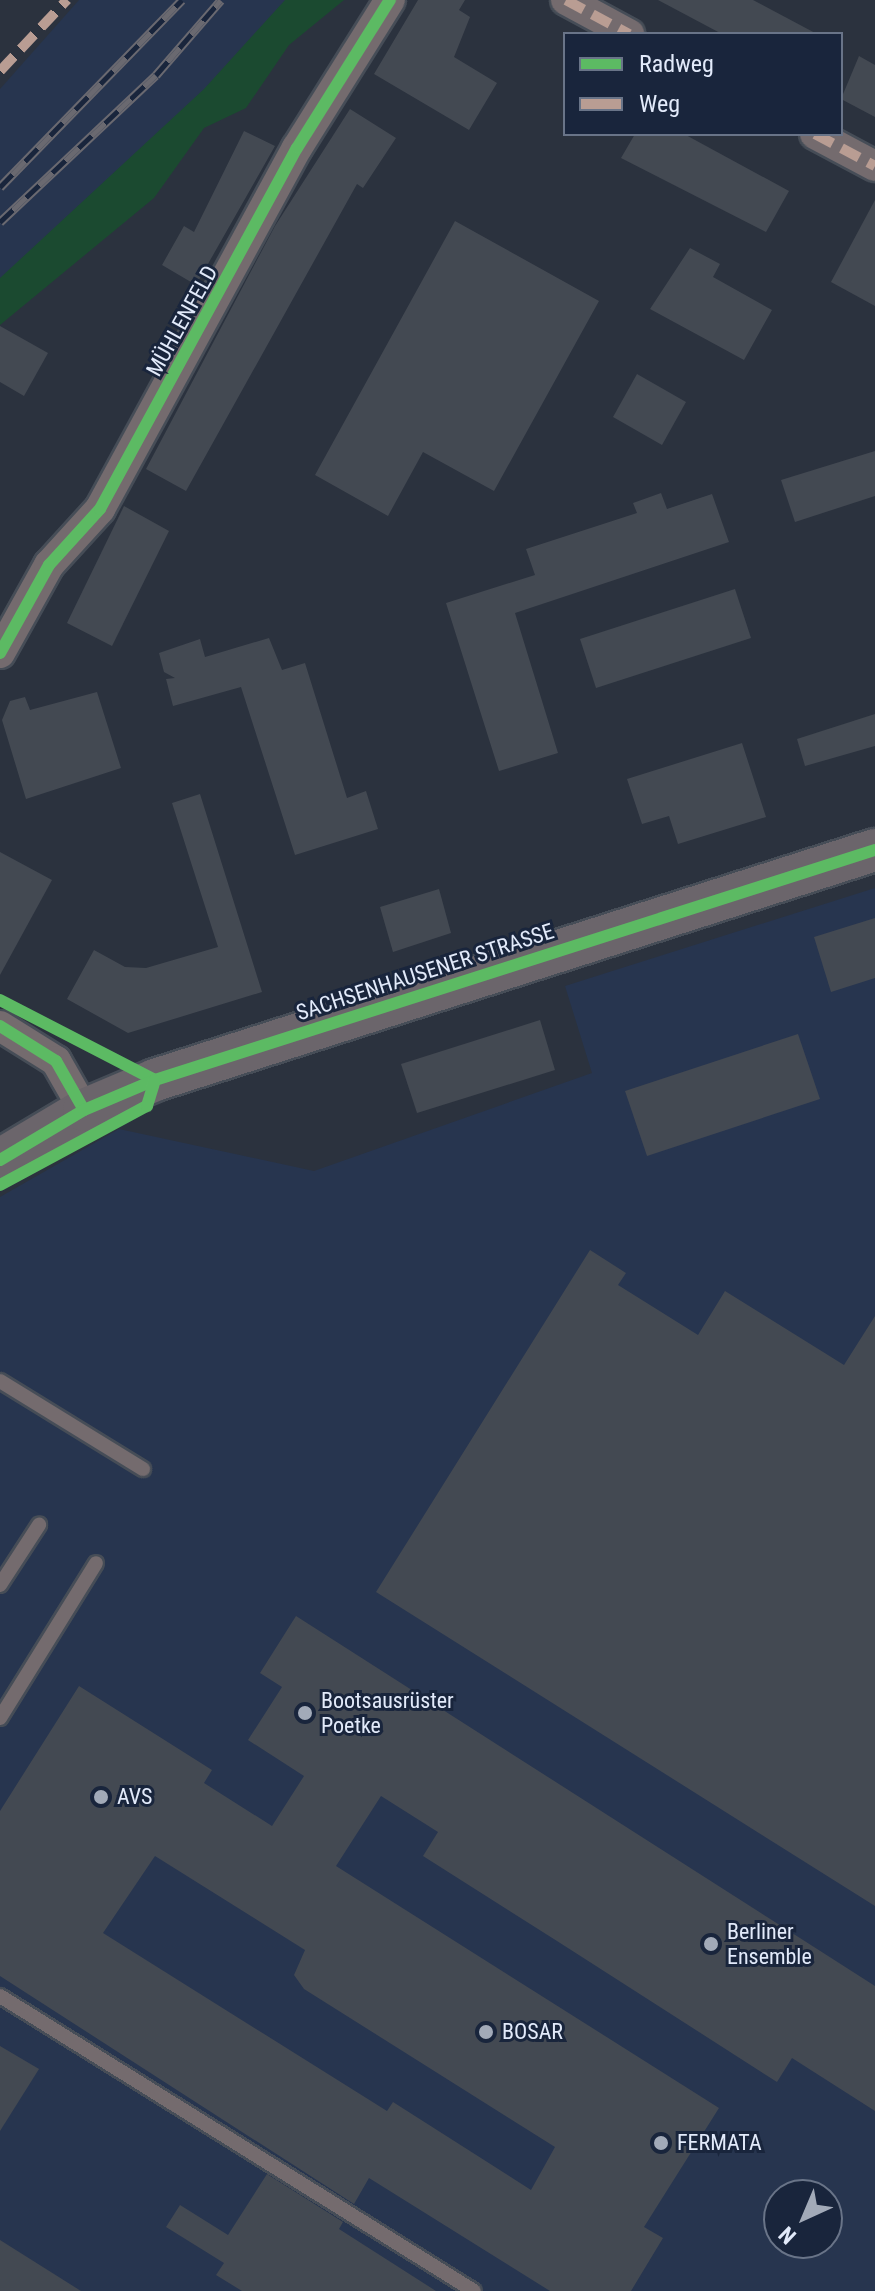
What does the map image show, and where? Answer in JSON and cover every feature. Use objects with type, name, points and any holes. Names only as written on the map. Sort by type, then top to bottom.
[{"type":"main road","name":"SACHSENHAUSENER STRASSE","points":[[0,1160],[84,1110],[368,1010],[875,850]]},
{"type":"street","name":"MÜHLENFELD","points":[[0,653],[49,565],[100,509],[297,148],[390,0]]},
{"type":"street","points":[[566,0],[625,32]]},
{"type":"street","points":[[819,136],[875,166]]},
{"type":"street","points":[[0,1026],[56,1061],[84,1110]]},
{"type":"lane","points":[[0,1381],[143,1469]]},
{"type":"lane","points":[[0,1585],[39,1525]]},
{"type":"lane","points":[[0,1718],[96,1563]]},
{"type":"lane","points":[[0,1996],[474,2291]]},
{"type":"shaded area","points":[[79,0],[317,0],[0,304],[0,89]]},
{"type":"shaded area","points":[[875,888],[875,2291],[0,2291],[0,1197],[119,1129],[314,1171],[592,1073],[565,986]]},
{"type":"green space","points":[[285,0],[344,0],[289,45],[246,108],[204,128],[154,198],[0,325],[0,278],[204,89]]},
{"type":"building","points":[[418,0],[465,0],[459,10],[470,17],[454,57],[497,83],[469,130],[374,74]]},
{"type":"building","points":[[658,0],[753,0],[813,32],[718,32]]},
{"type":"building","points":[[859,56],[875,65],[875,117],[843,100]]},
{"type":"building","points":[[350,109],[396,138],[363,188],[357,184],[186,491],[146,469],[275,226]]},
{"type":"building","points":[[244,131],[275,146],[196,285],[162,265],[184,226],[194,232]]},
{"type":"building","points":[[634,136],[688,136],[789,191],[766,232],[621,158]]},
{"type":"building","points":[[875,200],[875,306],[831,282]]},
{"type":"building","points":[[455,221],[599,301],[494,491],[423,452],[388,516],[315,475]]},
{"type":"building","points":[[690,248],[720,264],[713,277],[772,310],[744,360],[650,309]]},
{"type":"building","points":[[0,326],[48,353],[24,396],[0,382]]},
{"type":"building","points":[[637,374],[686,402],[662,445],[613,417]]},
{"type":"building","points":[[875,451],[875,496],[795,522],[781,480]]},
{"type":"building","points":[[661,493],[667,509],[712,494],[729,542],[515,613],[558,753],[499,771],[446,603],[535,575],[526,549],[637,513],[633,503]]},
{"type":"building","points":[[124,506],[169,531],[112,646],[67,623]]},
{"type":"building","points":[[735,589],[751,638],[596,688],[580,639]]},
{"type":"building","points":[[269,638],[282,670],[305,663],[347,798],[366,791],[378,829],[295,855],[241,687],[173,706],[166,679],[175,678],[164,672],[159,653],[200,639],[205,657]]},
{"type":"building","points":[[97,692],[121,768],[26,799],[2,720],[10,701],[25,697],[30,710]]},
{"type":"building","points":[[875,714],[875,746],[805,766],[797,739]]},
{"type":"building","points":[[742,743],[766,817],[678,844],[669,816],[642,824],[627,779]]},
{"type":"building","points":[[200,794],[262,992],[128,1033],[67,999],[94,950],[125,967],[146,968],[218,947],[172,803]]},
{"type":"building","points":[[0,852],[52,880],[0,975]]},
{"type":"building","points":[[439,889],[451,933],[393,952],[380,907]]},
{"type":"building","points":[[875,918],[875,978],[831,992],[814,937]]},
{"type":"building","points":[[540,1020],[555,1070],[417,1113],[401,1064]]},
{"type":"building","points":[[798,1034],[820,1099],[647,1156],[625,1091]]},
{"type":"building","points":[[590,1250],[626,1273],[618,1285],[698,1335],[725,1291],[844,1365],[875,1316],[875,1906],[376,1592]]},
{"type":"building","points":[[296,1616],[875,1986],[875,2111],[792,2058],[777,2082],[423,1856],[438,1832],[381,1796],[336,1866],[719,2108],[644,2227],[663,2238],[631,2291],[550,2291],[369,2178],[354,2204],[0,1976],[0,1811],[79,1686],[212,1770],[204,1783],[272,1826],[304,1776],[248,1740],[282,1687],[260,1673]],"holes":[[[155,1856],[305,1950],[294,1975],[304,1989],[555,2147],[531,2190],[393,2102],[387,2111],[103,1933]]]},
{"type":"building","points":[[0,2046],[39,2069],[0,2131]]},
{"type":"building","points":[[267,2174],[343,2222],[339,2229],[436,2291],[242,2291],[216,2275],[224,2263],[166,2227],[180,2205],[228,2235]]},
{"type":"building","points":[[0,2240],[81,2291],[0,2291]]},
{"type":"railway","points":[[0,187],[182,0]]},
{"type":"railway","points":[[0,222],[156,75],[221,0]]},
{"type":"marked path","points":[[0,71],[67,0]]},
{"type":"marked path","points":[[566,0],[625,32]]},
{"type":"marked path","points":[[819,136],[875,166]]},
{"type":"cycle path","points":[[0,653],[49,565],[100,509],[297,148],[390,0]]},
{"type":"cycle path","points":[[0,1160],[84,1110],[155,1080],[875,850]]},
{"type":"cycle path","points":[[0,1000],[155,1080]]},
{"type":"cycle path","points":[[0,1026],[56,1061],[84,1110]]},
{"type":"cycle path","points":[[0,1185],[147,1106],[155,1080]]},
{"type":"place","name":"Bootsausrüster Poetke","points":[[305,1713]]},
{"type":"place","name":"AVS","points":[[101,1797]]},
{"type":"place","name":"Berliner Ensemble","points":[[711,1944]]},
{"type":"place","name":"BOSAR","points":[[486,2032]]},
{"type":"place","name":"FERMATA","points":[[661,2143]]}]
